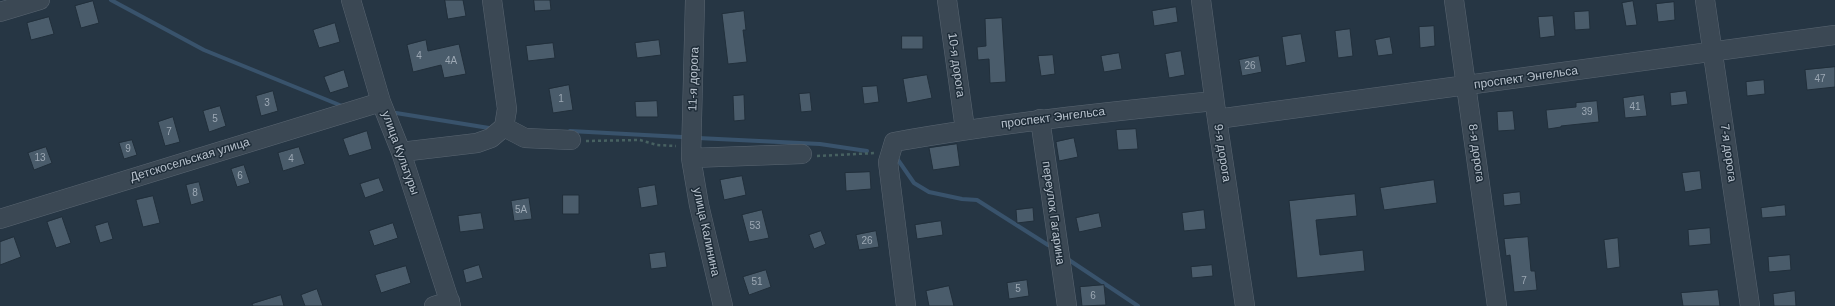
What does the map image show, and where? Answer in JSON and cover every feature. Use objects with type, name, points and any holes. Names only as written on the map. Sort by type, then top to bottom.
[{"type":"street","points":[[0,12],[40,0]]},
{"type":"street","name":"улица Культуры","points":[[351,0],[381,102],[401,152],[445,304]]},
{"type":"street","points":[[401,152],[477,144],[491,138],[504,127],[507,109],[492,0]]},
{"type":"street","name":"11-я дорога","points":[[691,158],[695,0]]},
{"type":"street","name":"10-я дорога","points":[[948,0],[965,129]]},
{"type":"street","name":"9-я дорога","points":[[1201,0],[1245,306]]},
{"type":"street","name":"8-я дорога","points":[[1454,0],[1497,306]]},
{"type":"street","name":"7-я дорога","points":[[1705,0],[1750,306]]},
{"type":"street","name":"проспект Энгельса","points":[[893,146],[965,129],[1040,119],[1216,110],[1466,86],[1835,35]]},
{"type":"street","name":"Детскосельская улица","points":[[0,219],[381,102]]},
{"type":"street","name":"переулок Гагарина","points":[[1040,119],[1067,306]]},
{"type":"street","points":[[504,127],[525,138],[571,140]]},
{"type":"street","points":[[893,146],[888,162],[906,306]]},
{"type":"street","points":[[691,158],[802,154]]},
{"type":"street","name":"улица Калинина","points":[[691,158],[699,205],[722,306]]},
{"type":"path","points":[[571,140],[640,140],[667,146]]},
{"type":"path","points":[[822,157],[877,153],[893,146]]},
{"type":"building","points":[[445,0],[463,0],[466,16],[448,19]]},
{"type":"building","points":[[534,0],[550,0],[551,10],[535,11]]},
{"type":"building","points":[[93,1],[99,23],[81,28],[75,6]]},
{"type":"building","points":[[1633,1],[1637,25],[1626,26],[1622,3]]},
{"type":"building","points":[[1674,2],[1675,20],[1658,22],[1656,4]]},
{"type":"building","points":[[1176,7],[1178,22],[1154,26],[1152,11]]},
{"type":"building","points":[[744,11],[746,30],[743,30],[747,62],[728,64],[722,14]]},
{"type":"building","points":[[1589,11],[1590,29],[1575,30],[1574,12]]},
{"type":"building","points":[[1553,16],[1555,36],[1540,38],[1538,17]]},
{"type":"building","points":[[49,17],[54,34],[31,40],[27,23]]},
{"type":"building","points":[[1002,18],[1006,82],[990,83],[989,59],[978,60],[977,47],[986,46],[985,19]]},
{"type":"building","points":[[335,23],[340,42],[319,48],[313,30]]},
{"type":"building","points":[[1434,26],[1435,46],[1420,48],[1419,27]]},
{"type":"building","points":[[1350,29],[1353,56],[1338,58],[1335,31]]},
{"type":"building","points":[[1301,34],[1306,62],[1286,66],[1282,37]]},
{"type":"building","points":[[902,36],[923,36],[923,49],[902,49]]},
{"type":"building","points":[[1390,37],[1393,54],[1378,56],[1375,40]]},
{"type":"building","points":[[426,40],[428,51],[459,44],[466,74],[444,78],[441,65],[413,72],[407,45]]},
{"type":"building","points":[[659,40],[661,55],[637,58],[635,43]]},
{"type":"building","points":[[553,43],[555,58],[528,61],[526,46]]},
{"type":"building","points":[[1181,51],[1185,75],[1169,78],[1165,54]]},
{"type":"building","points":[[1119,53],[1122,69],[1104,72],[1101,56]]},
{"type":"building","points":[[1053,55],[1055,74],[1041,76],[1038,56]]},
{"type":"building","points":[[1259,56],[1262,72],[1242,76],[1239,60]]},
{"type":"building","points":[[1835,67],[1835,87],[1807,90],[1805,70]]},
{"type":"building","points":[[344,70],[349,87],[330,93],[324,77]]},
{"type":"building","points":[[927,75],[932,98],[907,103],[903,79]]},
{"type":"building","points":[[1764,80],[1765,94],[1747,96],[1746,82]]},
{"type":"building","points":[[569,85],[573,110],[553,113],[549,89]]},
{"type":"building","points":[[877,86],[879,102],[864,104],[862,87]]},
{"type":"building","points":[[273,91],[278,111],[261,116],[256,96]]},
{"type":"building","points":[[1686,91],[1688,104],[1671,106],[1670,93]]},
{"type":"building","points":[[810,93],[812,111],[801,112],[799,94]]},
{"type":"building","points":[[744,95],[745,120],[734,121],[733,96]]},
{"type":"building","points":[[1644,95],[1647,116],[1625,118],[1623,98]]},
{"type":"building","points":[[657,101],[658,117],[636,117],[635,102]]},
{"type":"building","points":[[1597,101],[1599,122],[1561,126],[1548,129],[1546,110],[1576,107],[1576,103]]},
{"type":"building","points":[[220,106],[226,126],[209,132],[203,111]]},
{"type":"building","points":[[1513,111],[1515,130],[1498,131],[1497,112]]},
{"type":"building","points":[[173,117],[180,142],[165,146],[158,122]]},
{"type":"building","points":[[1136,129],[1138,149],[1118,150],[1116,130]]},
{"type":"building","points":[[367,131],[372,149],[349,156],[343,139]]},
{"type":"building","points":[[1074,138],[1078,157],[1059,161],[1056,142]]},
{"type":"building","points":[[132,140],[137,155],[124,159],[119,143]]},
{"type":"building","points":[[957,144],[960,166],[933,170],[929,148]]},
{"type":"building","points":[[46,147],[52,163],[34,170],[28,153]]},
{"type":"building","points":[[299,147],[305,164],[283,171],[278,153]]},
{"type":"building","points":[[244,165],[250,183],[237,187],[231,169]]},
{"type":"building","points":[[1700,171],[1702,189],[1685,192],[1682,173]]},
{"type":"building","points":[[870,172],[871,189],[846,191],[845,173]]},
{"type":"building","points":[[742,176],[746,195],[724,200],[720,180]]},
{"type":"building","points":[[379,178],[384,191],[365,198],[360,184]]},
{"type":"building","points":[[1434,180],[1437,203],[1384,210],[1380,188]]},
{"type":"building","points":[[199,182],[204,201],[191,205],[186,185]]},
{"type":"building","points":[[655,185],[658,205],[641,208],[638,188]]},
{"type":"building","points":[[1520,192],[1521,204],[1504,206],[1503,194]]},
{"type":"building","points":[[1355,194],[1357,216],[1316,220],[1320,255],[1363,250],[1365,271],[1297,278],[1289,201]]},
{"type":"building","points":[[563,195],[579,195],[579,214],[563,214]]},
{"type":"building","points":[[153,196],[160,223],[143,227],[136,200]]},
{"type":"building","points":[[529,198],[532,219],[514,221],[511,201]]},
{"type":"building","points":[[1785,205],[1786,216],[1762,218],[1761,208]]},
{"type":"building","points":[[1033,208],[1034,221],[1017,223],[1016,210]]},
{"type":"building","points":[[762,210],[769,238],[749,242],[742,215]]},
{"type":"building","points":[[1204,210],[1206,229],[1184,231],[1182,213]]},
{"type":"building","points":[[481,213],[484,229],[460,232],[458,216]]},
{"type":"building","points":[[1099,213],[1102,227],[1079,232],[1076,218]]},
{"type":"building","points":[[62,217],[71,243],[56,248],[47,222]]},
{"type":"building","points":[[941,221],[943,235],[917,239],[915,225]]},
{"type":"building","points":[[108,222],[113,239],[100,243],[95,226]]},
{"type":"building","points":[[393,223],[398,238],[374,246],[369,231]]},
{"type":"building","points":[[1710,228],[1711,244],[1689,246],[1688,230]]},
{"type":"building","points":[[821,231],[826,244],[814,249],[809,235]]},
{"type":"building","points":[[876,231],[879,247],[859,250],[856,235]]},
{"type":"building","points":[[14,237],[21,257],[0,265],[0,242]]},
{"type":"building","points":[[1528,237],[1531,271],[1535,271],[1537,290],[1514,292],[1510,255],[1506,256],[1504,239]]},
{"type":"building","points":[[1618,238],[1620,267],[1607,269],[1604,240]]},
{"type":"building","points":[[665,252],[667,267],[651,269],[649,254]]},
{"type":"building","points":[[1790,255],[1791,270],[1769,272],[1768,257]]},
{"type":"building","points":[[479,265],[483,278],[466,283],[463,270]]},
{"type":"building","points":[[1212,265],[1213,276],[1192,278],[1191,267]]},
{"type":"building","points":[[406,266],[411,283],[381,293],[375,275]]},
{"type":"building","points":[[766,270],[771,287],[749,295],[743,277]]},
{"type":"building","points":[[1027,280],[1029,296],[1009,299],[1007,283]]},
{"type":"building","points":[[1104,285],[1106,305],[1082,306],[1080,287]]},
{"type":"building","points":[[949,286],[954,306],[929,306],[926,291]]},
{"type":"building","points":[[317,289],[323,306],[305,306],[301,295]]},
{"type":"building","points":[[1718,290],[1720,306],[1683,306],[1681,293]]},
{"type":"building","points":[[1795,291],[1796,306],[1774,306],[1773,294]]},
{"type":"building","points":[[281,295],[284,306],[253,306],[252,304]]},
{"type":"waterway","points":[[111,0],[204,50],[342,106]]},
{"type":"waterway","points":[[396,113],[489,128]]},
{"type":"waterway","points":[[570,131],[682,137]]},
{"type":"waterway","points":[[698,138],[820,144],[867,151]]},
{"type":"waterway","points":[[896,157],[914,183],[929,192],[962,199],[977,200],[1048,245]]},
{"type":"waterway","points":[[1069,260],[1138,306]]}]
